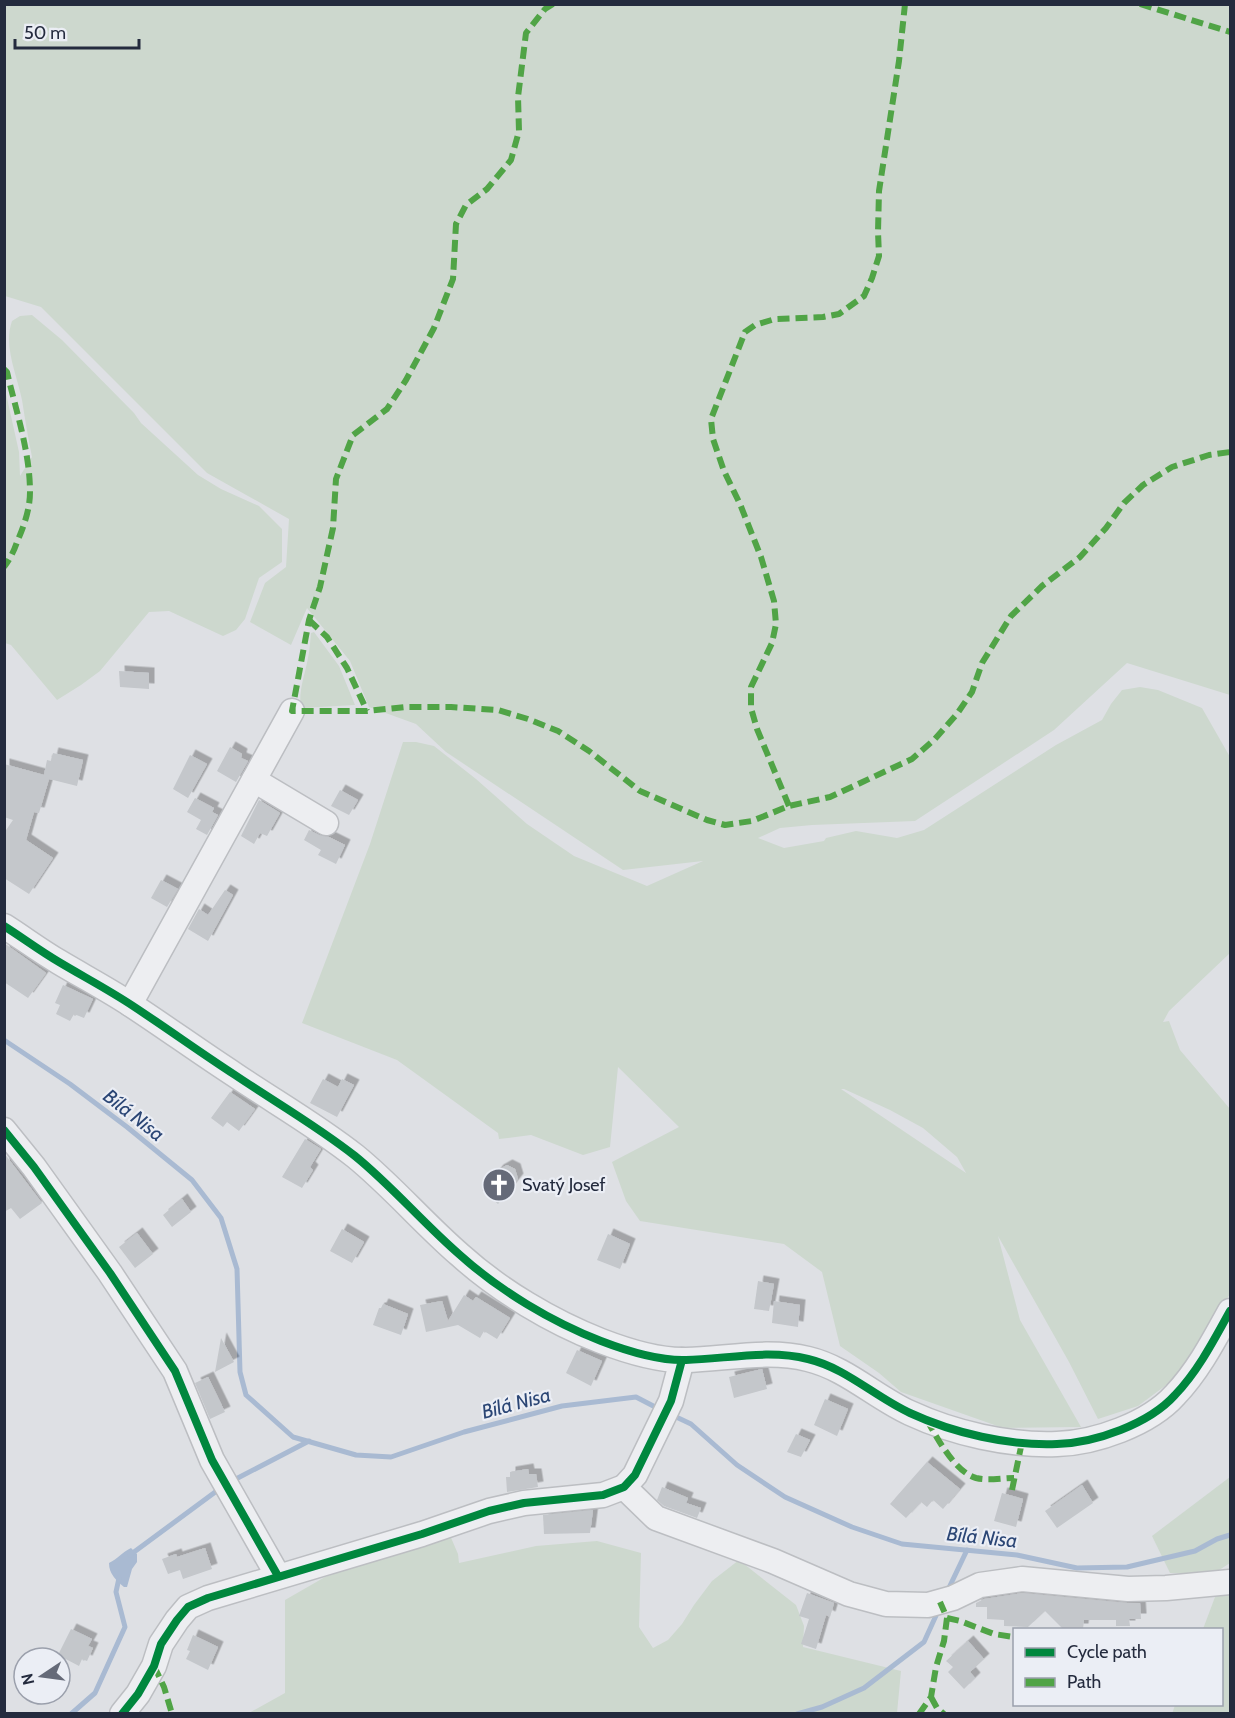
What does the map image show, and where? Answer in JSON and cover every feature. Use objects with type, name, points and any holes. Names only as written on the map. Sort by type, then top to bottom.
[{"type":"street","points":[[130,1004],[292,711]]},
{"type":"street","points":[[254,780],[326,823]]},
{"type":"street","points":[[4,926],[130,1004],[349,1152],[462,1257],[507,1291],[558,1322],[602,1342],[642,1354],[682,1360],[770,1355],[808,1359],[838,1370],[905,1411],[927,1420],[978,1436],[1056,1444],[1077,1442],[1120,1430],[1146,1418],[1174,1397],[1195,1370],[1230,1311]]},
{"type":"street","points":[[4,1130],[110,1273],[175,1371],[212,1460],[278,1576]]},
{"type":"street","points":[[122,1713],[138,1694],[154,1666],[161,1644],[188,1607],[208,1598],[422,1534],[489,1510],[524,1503],[603,1495],[624,1487],[635,1475],[666,1411],[682,1360]]},
{"type":"street","points":[[624,1487],[656,1518],[773,1561],[849,1594],[886,1604],[928,1605],[953,1598],[980,1586],[1022,1579],[1128,1589],[1230,1582]]},
{"type":"shaded area","points":[[4,5],[1230,5],[1230,695],[1127,663],[1054,730],[915,821],[780,828],[758,838],[784,848],[824,841],[826,838],[856,831],[897,838],[924,830],[1056,745],[1102,720],[1122,690],[1140,687],[1158,690],[1202,708],[1230,757],[1230,953],[1169,1011],[1163,1022],[1169,1021],[1180,1050],[1230,1109],[1230,1294],[1173,1380],[1138,1406],[1098,1419],[1069,1362],[998,1236],[1020,1320],[1081,1427],[1003,1428],[901,1392],[879,1373],[840,1346],[822,1272],[784,1244],[640,1221],[626,1201],[612,1162],[679,1127],[618,1067],[610,1147],[583,1155],[531,1135],[499,1139],[498,1133],[397,1060],[302,1023],[370,844],[403,742],[434,746],[527,824],[574,856],[647,886],[703,861],[623,870],[446,752],[416,724],[369,707],[350,661],[307,608],[291,645],[250,622],[265,583],[286,567],[289,519],[207,473],[41,307],[5,296]],"holes":[[[841,1089],[923,1128],[957,1157],[966,1173]]]},
{"type":"shaded area","points":[[32,315],[62,340],[134,413],[141,423],[198,475],[221,489],[259,506],[282,529],[282,562],[259,578],[245,619],[236,630],[223,636],[169,611],[149,612],[100,671],[57,700],[11,645],[5,643],[5,389],[19,452],[20,476],[32,457],[9,340],[12,321],[20,316]]},
{"type":"shaded area","points":[[314,632],[339,666],[355,705],[301,708],[301,689],[309,655],[311,633]]},
{"type":"shaded area","points":[[1230,1477],[1230,1563],[1213,1574],[1170,1573],[1152,1536]]},
{"type":"shaded area","points":[[449,1533],[458,1554],[459,1563],[536,1546],[597,1541],[641,1553],[639,1627],[653,1648],[668,1640],[712,1581],[739,1560],[796,1605],[804,1626],[803,1647],[901,1671],[897,1713],[247,1714],[285,1693],[285,1600],[325,1577]]},
{"type":"shaded area","points":[[1230,1591],[1230,1713],[1172,1714],[1175,1706],[1223,1706],[1223,1628],[1203,1628],[1215,1597]]},
{"type":"water","points":[[131,1548],[137,1554],[137,1562],[132,1569],[127,1587],[124,1587],[112,1574],[109,1563]]},
{"type":"building","points":[[119,671],[149,673],[149,689],[120,687]]},
{"type":"building","points":[[230,747],[242,754],[241,758],[248,761],[236,782],[217,771]]},
{"type":"building","points":[[53,753],[83,760],[77,786],[49,779],[39,813],[34,812],[26,840],[53,858],[29,894],[4,878],[4,833],[13,820],[4,817],[4,764],[44,775],[47,760],[51,761]]},
{"type":"building","points":[[190,755],[207,764],[188,798],[173,789]]},
{"type":"building","points":[[340,790],[358,800],[349,815],[331,806]]},
{"type":"building","points":[[195,798],[214,808],[212,812],[218,815],[207,835],[196,829],[201,820],[187,812]]},
{"type":"building","points":[[259,800],[280,813],[267,836],[260,833],[254,844],[241,836]]},
{"type":"building","points":[[309,830],[345,845],[336,864],[318,855],[321,850],[304,840]]},
{"type":"building","points":[[161,880],[178,889],[167,907],[151,898]]},
{"type":"building","points":[[225,890],[233,895],[208,941],[188,929],[199,909],[208,915]]},
{"type":"building","points":[[4,943],[46,973],[28,998],[4,982]]},
{"type":"building","points":[[63,985],[93,999],[84,1018],[74,1014],[70,1021],[56,1014],[60,1005],[55,1003]]},
{"type":"building","points":[[323,1079],[338,1087],[342,1079],[354,1085],[337,1117],[310,1103]]},
{"type":"building","points":[[230,1092],[255,1109],[239,1131],[227,1122],[223,1127],[211,1118]]},
{"type":"building","points":[[305,1139],[321,1149],[310,1167],[313,1170],[302,1188],[282,1177]]},
{"type":"building","points":[[4,1153],[42,1203],[20,1219],[11,1208],[4,1212]]},
{"type":"building","name":"Svatý Josef","points":[[507,1165],[515,1169],[518,1179],[498,1204],[482,1190],[498,1170]]},
{"type":"building","points":[[182,1199],[191,1212],[172,1227],[163,1215]]},
{"type":"building","points":[[342,1229],[364,1242],[352,1263],[330,1251]]},
{"type":"building","points":[[137,1233],[153,1254],[135,1268],[119,1247]]},
{"type":"building","points":[[608,1234],[630,1244],[620,1269],[597,1260]]},
{"type":"building","points":[[758,1281],[774,1284],[769,1311],[754,1309]]},
{"type":"building","points":[[464,1295],[473,1301],[476,1297],[510,1318],[497,1339],[484,1331],[480,1338],[458,1325],[426,1332],[420,1305],[442,1301],[448,1321]]},
{"type":"building","points":[[774,1301],[800,1305],[798,1327],[772,1323]]},
{"type":"building","points":[[383,1304],[408,1314],[401,1335],[373,1325],[379,1308]]},
{"type":"building","points":[[221,1338],[234,1362],[215,1372]]},
{"type":"building","points":[[577,1350],[602,1361],[591,1386],[566,1373]]},
{"type":"building","points":[[762,1369],[767,1389],[734,1398],[729,1377]]},
{"type":"building","points":[[208,1377],[225,1412],[210,1419],[195,1383]]},
{"type":"building","points":[[825,1399],[848,1409],[837,1436],[814,1425]]},
{"type":"building","points":[[796,1434],[810,1440],[801,1457],[787,1452]]},
{"type":"building","points":[[927,1462],[960,1489],[943,1509],[933,1500],[927,1507],[921,1502],[906,1518],[890,1504]]},
{"type":"building","points":[[528,1469],[529,1474],[536,1474],[538,1487],[507,1492],[506,1477],[510,1477],[510,1472]]},
{"type":"building","points":[[1082,1485],[1093,1503],[1057,1528],[1045,1511]]},
{"type":"building","points":[[662,1487],[688,1498],[686,1503],[701,1508],[697,1518],[664,1506],[657,1500]]},
{"type":"building","points":[[1002,1493],[1023,1499],[1016,1527],[994,1521]]},
{"type":"building","points":[[593,1510],[590,1533],[544,1534],[543,1515]]},
{"type":"building","points":[[205,1548],[212,1569],[183,1579],[180,1570],[168,1574],[162,1559]]},
{"type":"building","points":[[807,1593],[834,1603],[830,1617],[826,1615],[816,1649],[801,1644],[809,1619],[799,1616]]},
{"type":"building","points":[[1022,1593],[1140,1603],[1141,1619],[1129,1619],[1130,1626],[1116,1626],[1116,1620],[1084,1620],[1083,1628],[1062,1628],[1045,1611],[1028,1627],[1004,1626],[1004,1620],[987,1619],[987,1607],[976,1607],[976,1603],[984,1599]]},
{"type":"building","points":[[71,1629],[92,1639],[88,1646],[93,1648],[87,1661],[82,1659],[79,1666],[72,1662],[72,1646],[62,1646]]},
{"type":"building","points":[[193,1635],[218,1647],[208,1670],[186,1659]]},
{"type":"building","points":[[968,1641],[984,1659],[970,1672],[975,1678],[964,1689],[948,1672],[953,1667],[946,1661]]},
{"type":"waterway","name":"Bílá Nisa","points":[[4,1040],[70,1084],[192,1180],[221,1218],[237,1269],[240,1372],[246,1395],[293,1437],[356,1455],[391,1457],[464,1432],[562,1406],[636,1397],[661,1410]]},
{"type":"waterway","name":"Bílá Nisa","points":[[672,1415],[691,1424],[737,1465],[785,1497],[852,1527],[902,1544],[1017,1555],[1077,1568],[1127,1567],[1195,1551],[1230,1535]]},
{"type":"waterway","points":[[232,1481],[309,1441]]},
{"type":"waterway","points":[[130,1555],[222,1487]]},
{"type":"waterway","points":[[947,1592],[967,1550]]},
{"type":"waterway","points":[[71,1714],[95,1693],[125,1627],[116,1592],[119,1578]]},
{"type":"waterway","points":[[797,1714],[822,1707],[864,1688],[924,1642],[939,1609]]},
{"type":"marked path","points":[[553,4],[545,9],[526,33],[518,97],[519,131],[511,160],[487,189],[466,205],[456,224],[453,279],[434,328],[406,380],[387,409],[353,435],[336,479],[333,528],[320,587],[309,620],[292,711],[367,711],[406,707],[498,710],[558,731],[589,751],[640,791],[707,820],[725,825],[752,821],[789,806],[830,797],[912,759],[934,740],[957,714],[972,692],[982,663],[1011,616],[1042,586],[1080,557],[1106,528],[1124,503],[1143,485],[1172,467],[1209,455],[1230,452]]},
{"type":"marked path","points":[[789,806],[757,729],[751,708],[751,687],[772,643],[776,624],[774,601],[761,557],[724,471],[713,439],[711,419],[745,332],[755,325],[775,319],[839,314],[864,296],[879,256],[879,191],[899,61],[905,4]]},
{"type":"marked path","points":[[1140,4],[1230,32]]},
{"type":"marked path","points":[[4,369],[7,372],[25,447],[30,492],[24,524],[13,552],[4,567]]},
{"type":"marked path","points":[[309,620],[327,637],[347,668],[367,711]]},
{"type":"marked path","points":[[927,1420],[947,1453],[968,1475],[985,1479],[1014,1478]]},
{"type":"marked path","points":[[1012,1490],[1022,1442]]},
{"type":"marked path","points":[[919,1714],[931,1697],[936,1667],[944,1641],[947,1618],[940,1602]]},
{"type":"marked path","points":[[947,1618],[994,1634],[1013,1637]]},
{"type":"marked path","points":[[154,1666],[164,1687],[172,1714]]},
{"type":"marked path","points":[[931,1697],[937,1708],[944,1714]]},
{"type":"cycle path","points":[[4,926],[52,958],[133,1006],[341,1145],[382,1180],[460,1255],[509,1293],[564,1325],[632,1352],[675,1360],[762,1355],[808,1359],[835,1369],[910,1413],[944,1427],[982,1437],[1020,1443],[1072,1443],[1120,1430],[1151,1415],[1164,1405],[1183,1386],[1198,1366],[1230,1311]]},
{"type":"cycle path","points":[[4,1130],[34,1167],[110,1273],[175,1371],[212,1460],[278,1576]]},
{"type":"cycle path","points":[[122,1714],[138,1694],[154,1666],[161,1644],[188,1607],[208,1598],[422,1534],[489,1511],[524,1503],[603,1495],[624,1487],[635,1475],[671,1401],[682,1360]]},
{"type":"place","name":"Svatý Josef","points":[[499,1185]]}]
